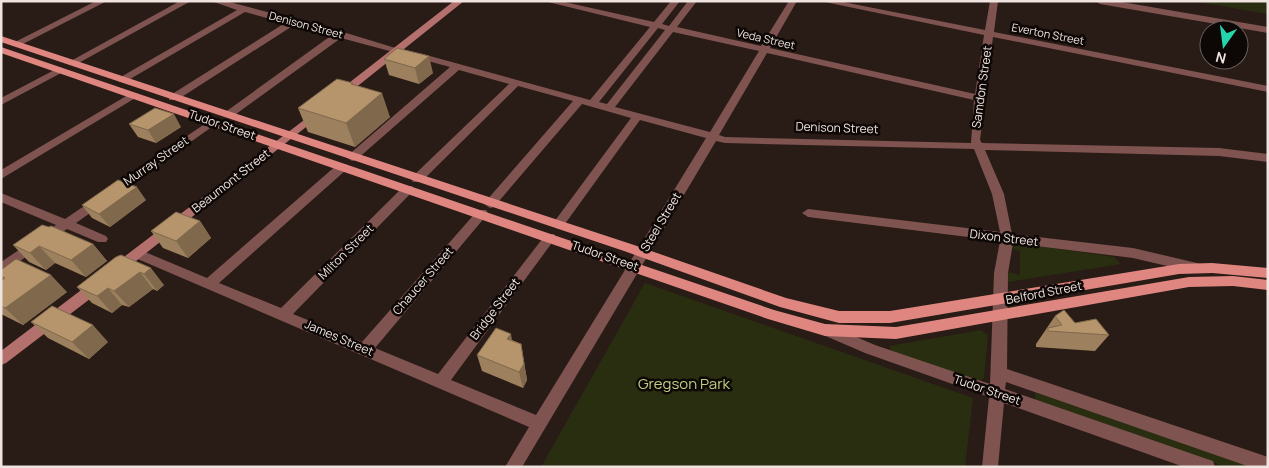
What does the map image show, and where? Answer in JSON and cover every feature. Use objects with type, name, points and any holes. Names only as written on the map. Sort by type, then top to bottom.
[{"type":"main road","name":"Tudor Street","points":[[1,39],[417,179],[486,208],[554,231],[635,266],[773,315],[825,330]]},
{"type":"main road","name":"Tudor Street","points":[[1,50],[408,189],[486,208]]},
{"type":"main road","name":"Tudor Street","points":[[554,231],[643,253],[813,312],[839,317],[871,318]]},
{"type":"main road","name":"Belford Street","points":[[871,318],[911,314],[1159,271],[1199,268],[1268,273]]},
{"type":"main road","name":"Belford Street","points":[[825,330],[896,333],[1189,282],[1233,281],[1268,285]]},
{"type":"street","points":[[16,44],[103,1]]},
{"type":"street","points":[[72,64],[187,1]]},
{"type":"street","name":"Denison Street","points":[[215,1],[397,50]]},
{"type":"street","name":"Beaumont Street","points":[[1,359],[460,1]]},
{"type":"street","name":"Veda Street","points":[[548,1],[979,98]]},
{"type":"street","points":[[592,104],[676,1]]},
{"type":"street","points":[[609,108],[693,1]]},
{"type":"street","name":"Steel Street","points":[[513,467],[793,1]]},
{"type":"street","name":"Everton Street","points":[[824,1],[1268,89]]},
{"type":"street","name":"Samdon Street","points":[[990,467],[998,373],[1002,267],[1007,238],[998,194],[974,140],[994,1]]},
{"type":"street","points":[[1100,1],[1265,26]]},
{"type":"street","points":[[1137,1],[1265,26]]},
{"type":"street","points":[[122,80],[244,9]]},
{"type":"street","points":[[173,98],[292,22]]},
{"type":"street","points":[[1265,26],[1268,40]]},
{"type":"street","points":[[228,115],[330,44],[340,34]]},
{"type":"street","name":"Denison Street","points":[[416,55],[725,140],[1219,152],[1268,158]]},
{"type":"street","points":[[352,157],[456,67]]},
{"type":"street","points":[[1,102],[60,70]]},
{"type":"street","points":[[417,179],[515,83]]},
{"type":"street","points":[[1,175],[133,95]]},
{"type":"street","name":"Chaucer Street","points":[[365,349],[580,100]]},
{"type":"street","name":"Bridge Street","points":[[441,382],[638,116]]},
{"type":"street","name":"Murray Street","points":[[1,269],[212,122]]},
{"type":"street","points":[[210,284],[342,167]]},
{"type":"street","name":"Milton Street","points":[[283,314],[408,189]]},
{"type":"street","points":[[1,197],[102,239]]},
{"type":"street","name":"Dixon Street","points":[[808,213],[1133,254],[1199,268]]},
{"type":"street","name":"James Street","points":[[138,254],[539,424]]},
{"type":"street","name":"Tudor Street","points":[[825,330],[870,349],[1207,467]]},
{"type":"street","name":"Tudor Street","points":[[998,373],[1268,465]]},
{"type":"green space","points":[[1192,1],[1268,1],[1268,14]]},
{"type":"green space","points":[[1017,243],[1114,257],[1121,264],[1008,282],[1008,272],[1020,275],[1020,251],[1010,248]]},
{"type":"green space","name":"Gregson Park","points":[[645,283],[973,398],[965,467],[541,467]]},
{"type":"green space","points":[[981,330],[988,335],[984,378],[980,381],[891,351],[889,346]]},
{"type":"green space","points":[[1035,392],[1255,467],[1226,467],[1035,401]]},
{"type":"building","points":[[397,48],[429,56],[415,68],[384,59]]},
{"type":"building","points":[[337,79],[382,93],[346,123],[298,108]]},
{"type":"building","points":[[155,108],[174,114],[148,130],[129,124]]},
{"type":"building","points":[[118,180],[137,187],[99,214],[82,205]]},
{"type":"building","points":[[176,212],[200,221],[176,241],[151,231]]},
{"type":"building","points":[[42,225],[51,226],[93,244],[71,260],[39,246],[30,253],[13,245]]},
{"type":"building","points":[[121,255],[151,268],[144,274],[140,272],[114,291],[108,288],[97,296],[77,287],[116,257]]},
{"type":"building","points":[[16,259],[51,275],[5,308],[1,306],[1,281],[5,278],[1,276],[1,270]]},
{"type":"building","points":[[52,306],[93,325],[72,342],[31,322]]},
{"type":"building","points":[[1064,310],[1075,323],[1096,319],[1109,335],[1048,331],[1048,328],[1062,325],[1055,316]]},
{"type":"building","points":[[496,328],[511,334],[507,339],[521,344],[524,364],[519,372],[477,355]]}]
